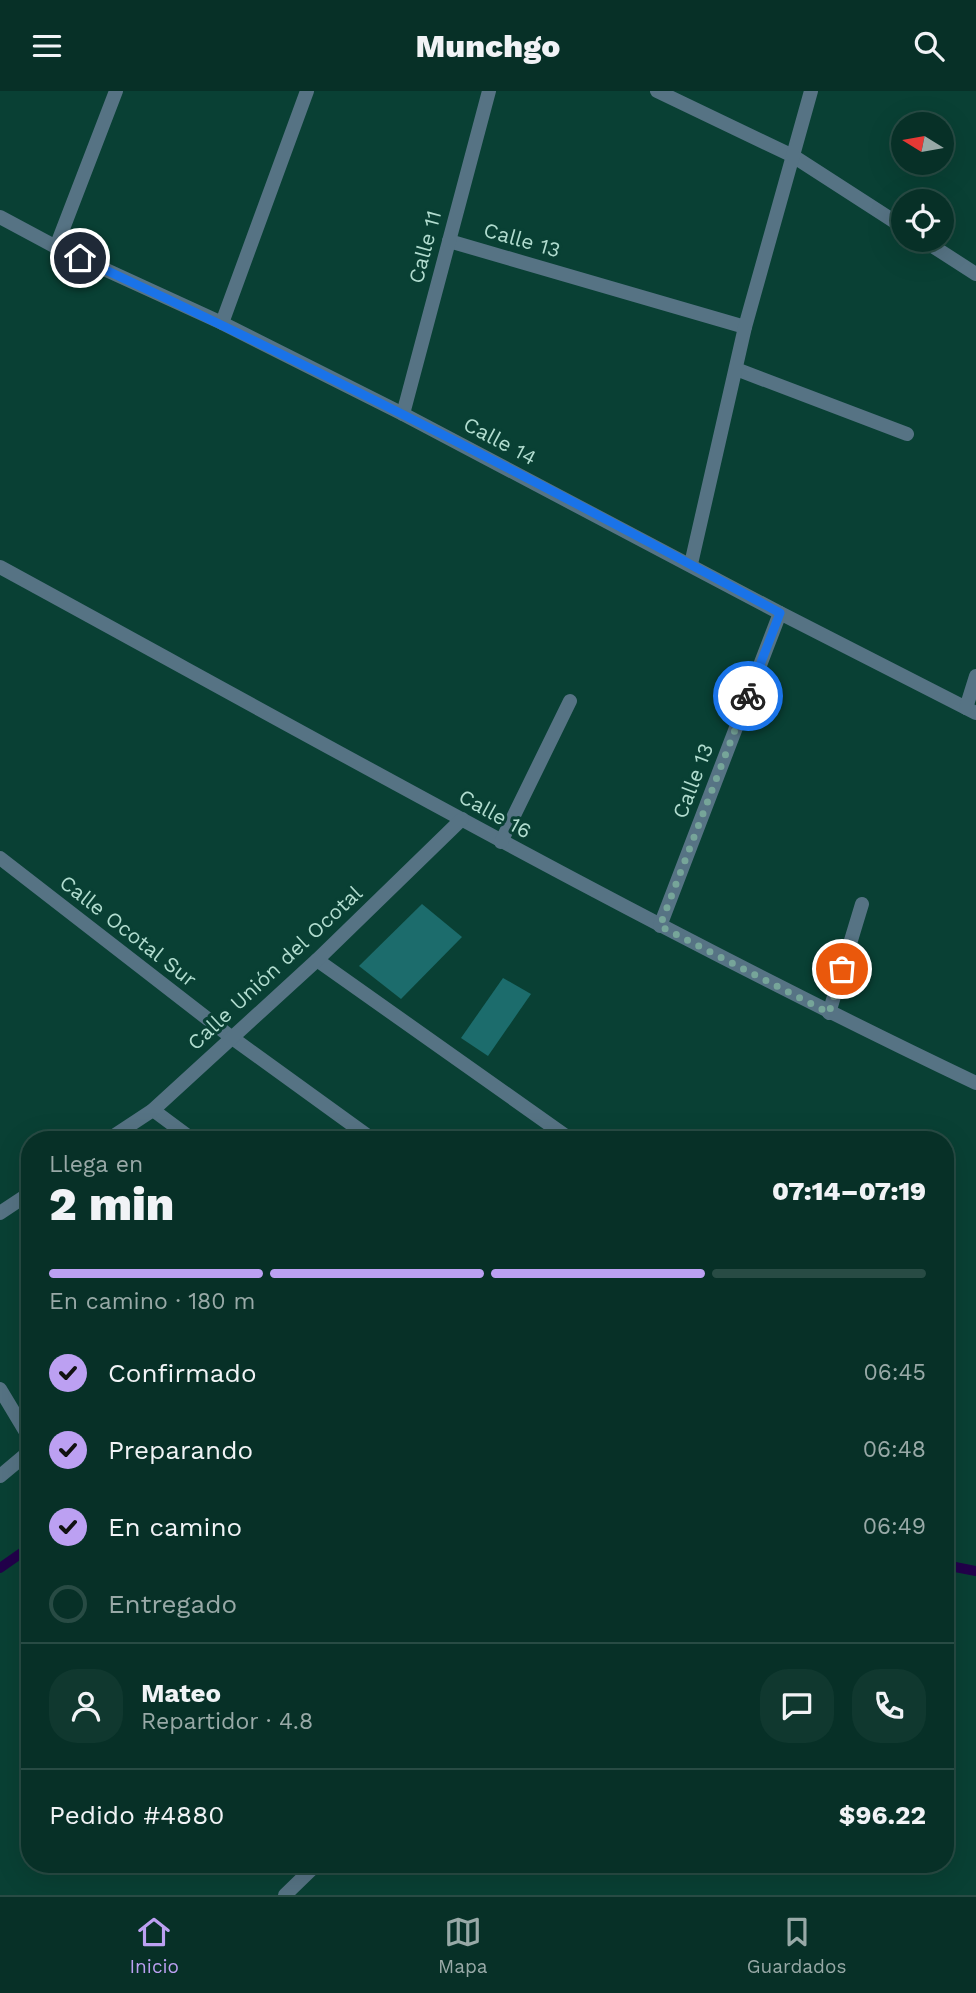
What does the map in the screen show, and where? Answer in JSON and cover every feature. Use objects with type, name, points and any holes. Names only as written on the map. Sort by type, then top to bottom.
[{"type":"street","points":[[56,247],[116,91]]},
{"type":"street","points":[[222,323],[307,91]]},
{"type":"street","name":"Calle 11","points":[[403,414],[489,91]]},
{"type":"street","points":[[657,91],[793,156],[891,219]]},
{"type":"street","points":[[691,564],[745,327],[810,91]]},
{"type":"street","name":"Calle 14","points":[[0,217],[56,247],[222,323],[403,414],[971,711]]},
{"type":"street","name":"Calle 13","points":[[449,241],[745,327]]},
{"type":"street","points":[[942,252],[976,274]]},
{"type":"street","points":[[736,369],[907,434]]},
{"type":"street","name":"Calle 16","points":[[0,567],[501,842],[829,1013],[976,1083]]},
{"type":"street","name":"Calle 13","points":[[660,926],[780,613]]},
{"type":"street","points":[[971,711],[976,676]]},
{"type":"street","points":[[501,842],[570,701]]},
{"type":"street","name":"Calle Unión del Ocotal","points":[[121,1131],[153,1110],[317,960],[462,819]]},
{"type":"street","name":"Calle Ocotal Sur","points":[[0,858],[231,1037],[361,1131]]},
{"type":"street","points":[[829,1013],[862,904]]},
{"type":"street","points":[[317,960],[559,1131]]},
{"type":"street","points":[[153,1110],[181,1131]]},
{"type":"street","points":[[0,1213],[21,1199]]},
{"type":"street","points":[[0,1389],[21,1424]]},
{"type":"street","points":[[0,1476],[21,1458]]},
{"type":"street","points":[[285,1895],[308,1873]]},
{"type":"building","points":[[422,904],[462,937],[401,999],[359,966]]},
{"type":"building","points":[[503,978],[531,994],[488,1056],[461,1038]]},
{"type":"waterway","points":[[0,1568],[21,1553]]},
{"type":"waterway","points":[[954,1567],[976,1571]]},
{"type":"way so far","points":[[748,696],[660,926],[829,1013],[842,969]]},
{"type":"route","points":[[80,258],[222,323],[403,414],[780,613],[748,696]]}]
